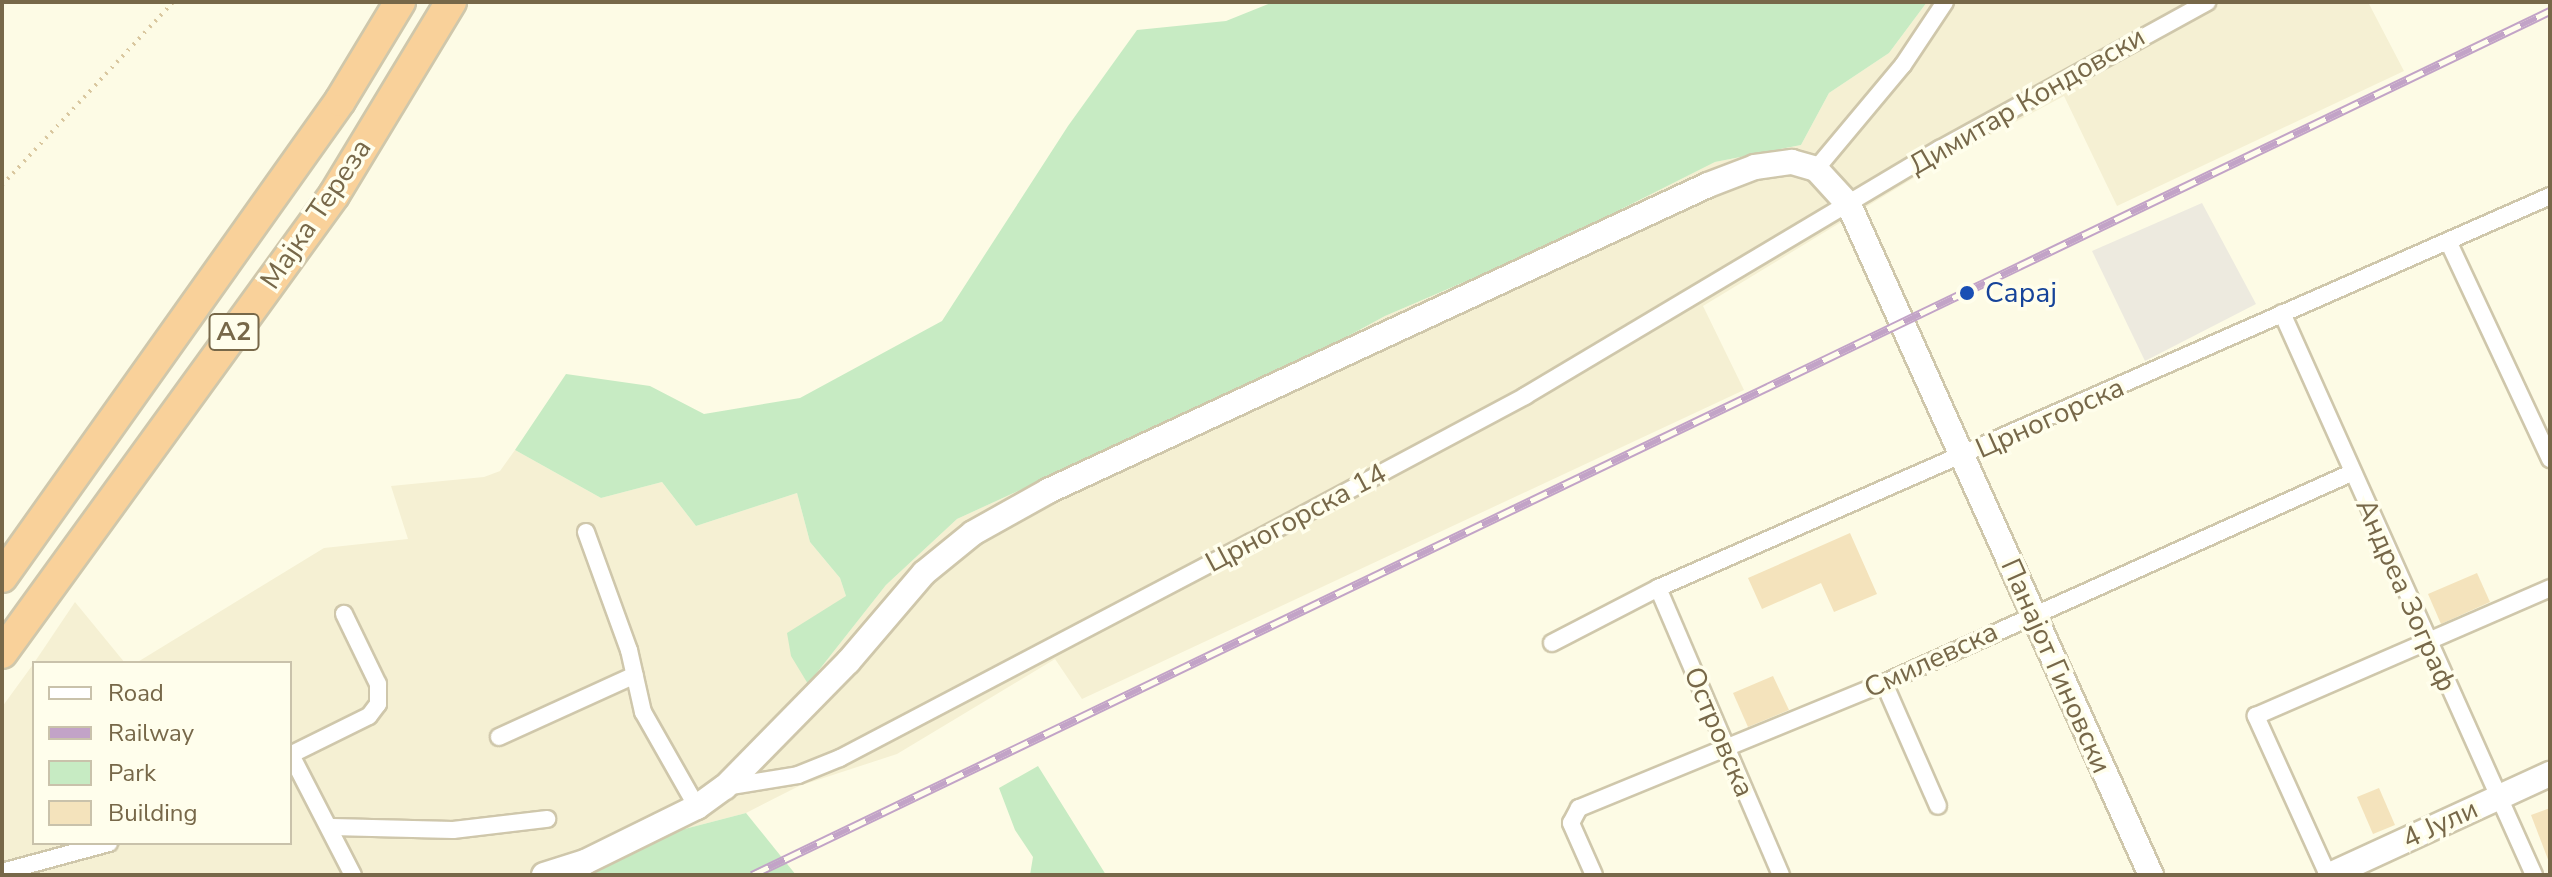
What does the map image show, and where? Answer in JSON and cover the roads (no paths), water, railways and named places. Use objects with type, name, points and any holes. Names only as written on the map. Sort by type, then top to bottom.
[{"type":"highway","name":"Мајка Тереза","points":[[2,577],[340,101],[400,2]]},
{"type":"highway","name":"Мајка Тереза","points":[[2,653],[334,195],[451,2]]},
{"type":"main road","points":[[544,875],[585,862],[697,807],[725,787],[848,662],[924,573],[973,533],[1048,491],[1708,185],[1780,163],[1816,169]]},
{"type":"main road","name":"Панајот Гиновски","points":[[1816,169],[1849,205],[2151,875]]},
{"type":"main road","name":"4 Јули","points":[[2329,875],[2550,774]]},
{"type":"street","points":[[1816,169],[1903,65],[1945,2]]},
{"type":"street","name":"Димитар Кондовски","points":[[1849,205],[2207,2]]},
{"type":"street","name":"Црногорска","points":[[1552,643],[1658,588],[1963,457],[2550,196]]},
{"type":"street","name":"Црногорска 14","points":[[725,787],[798,775],[877,739],[1525,396],[1849,205]]},
{"type":"street","points":[[2448,241],[2550,459]]},
{"type":"street","name":"Андреа Зограф","points":[[2282,313],[2425,641],[2534,875]]},
{"type":"street","name":"Смилевска","points":[[1594,875],[1571,823],[1579,808],[1884,683],[2031,614],[2351,473]]},
{"type":"street","points":[[586,532],[635,675],[643,712],[697,807]]},
{"type":"street","name":"Островска","points":[[1658,588],[1781,875]]},
{"type":"street","points":[[2329,875],[2256,716],[2550,588]]},
{"type":"street","points":[[292,754],[369,716],[378,704],[378,684],[344,614]]},
{"type":"street","points":[[499,737],[635,675]]},
{"type":"street","points":[[1884,683],[1938,806]]},
{"type":"street","points":[[292,758],[332,827],[353,875]]},
{"type":"street","points":[[332,827],[453,830],[547,819]]},
{"type":"street","points":[[2,872],[102,845]]},
{"type":"railway","points":[[752,875],[2550,11]]},
{"type":"place","name":"Сарај","points":[[1967,293]]}]
